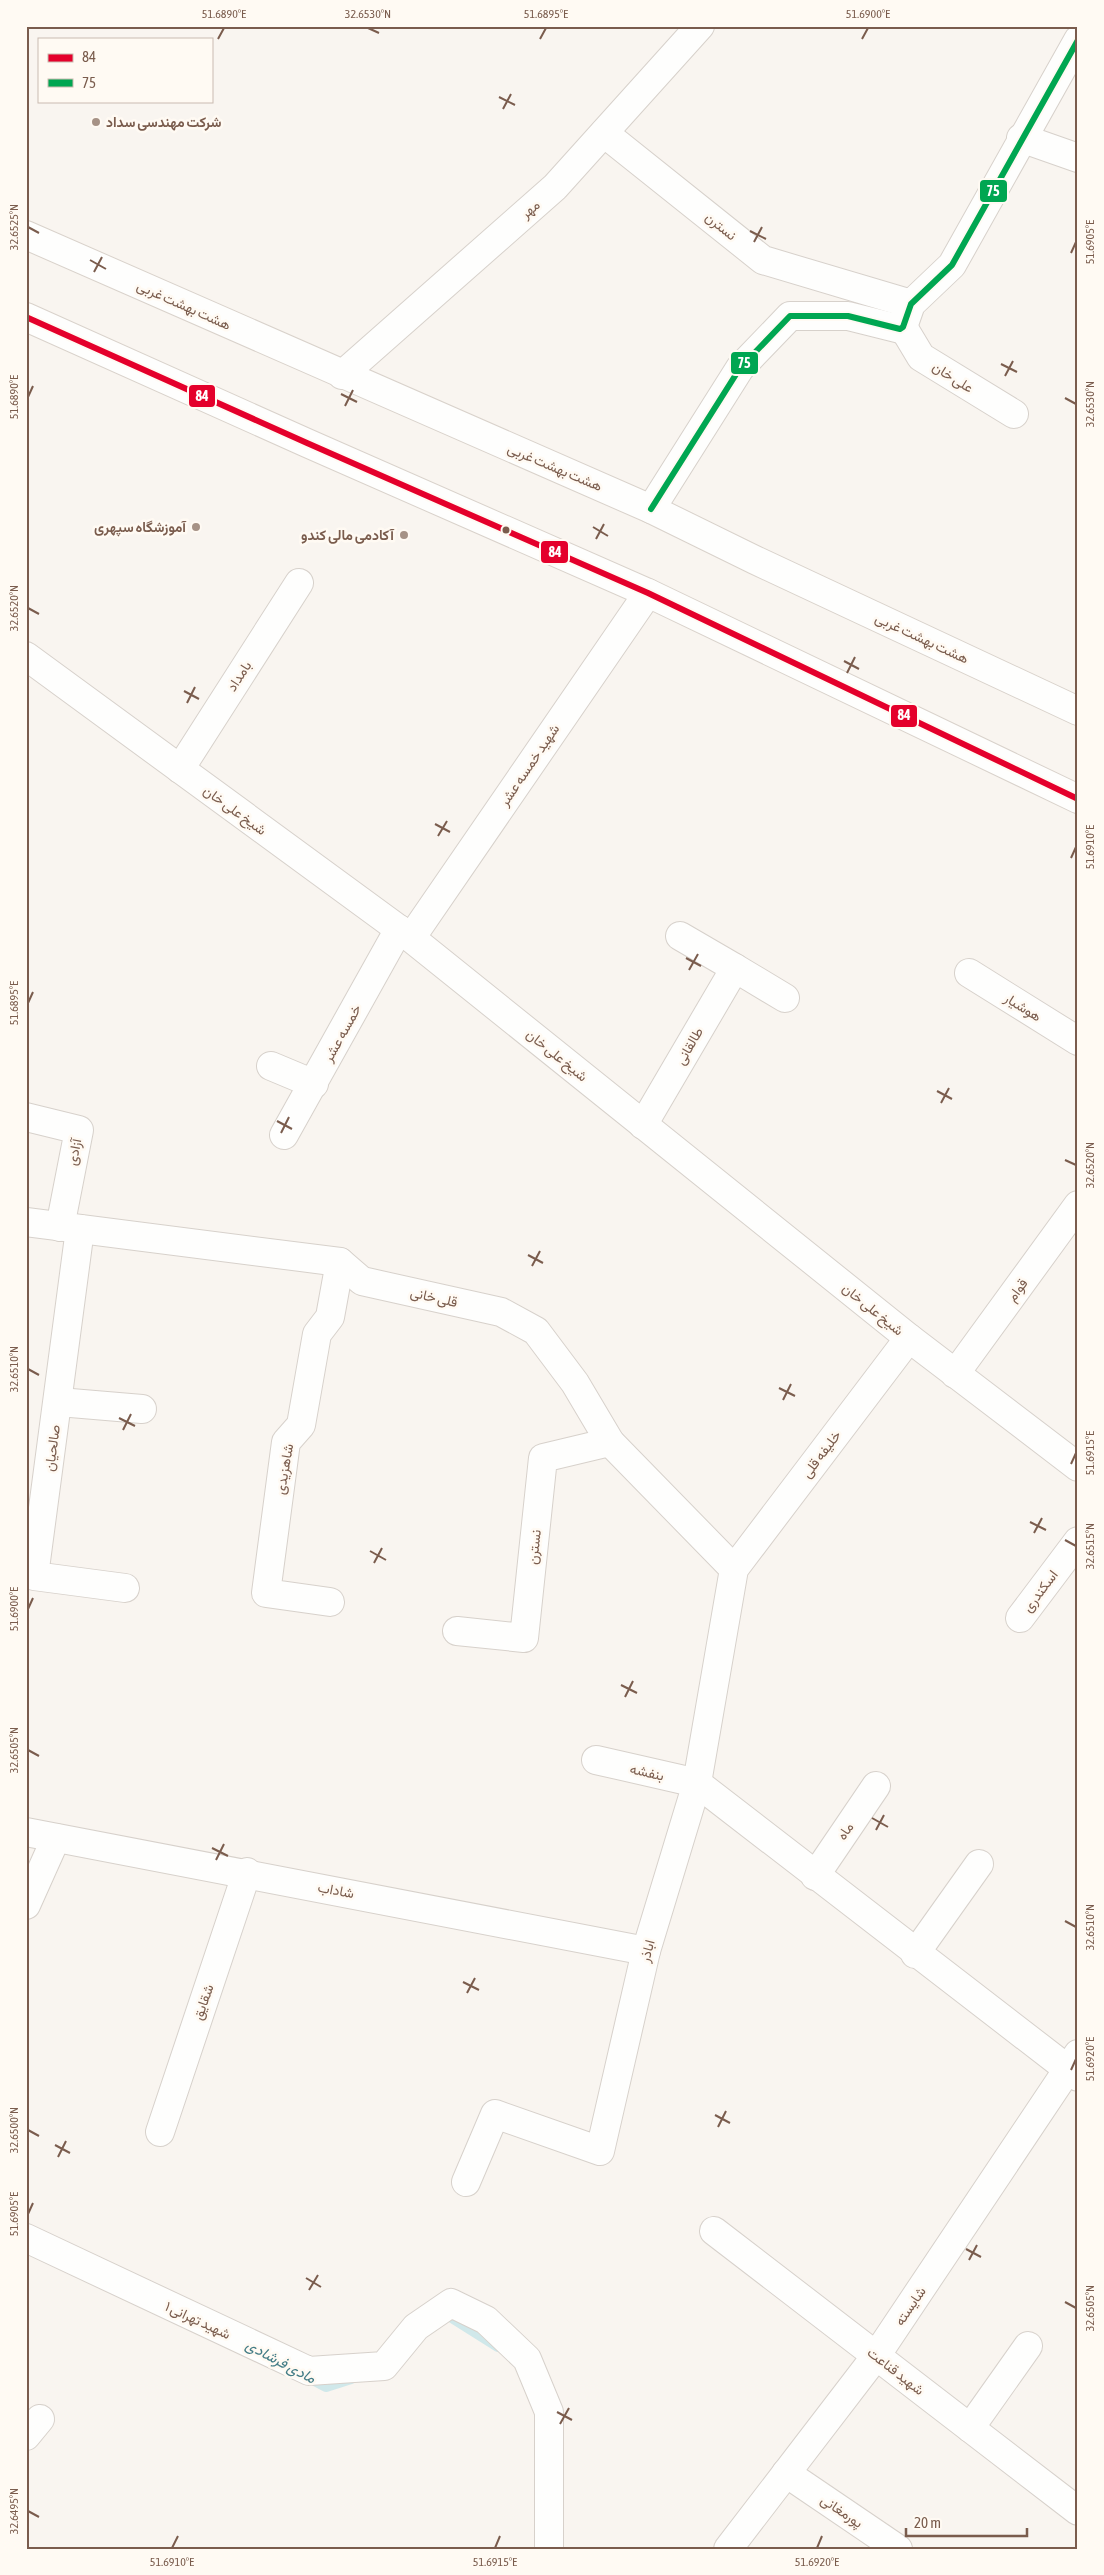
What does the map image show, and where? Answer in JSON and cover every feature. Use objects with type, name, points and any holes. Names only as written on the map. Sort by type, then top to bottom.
[{"type":"street","name":"مهر","points":[[342,375],[555,187],[700,26]]},
{"type":"street","points":[[651,509],[740,368],[790,316],[848,316],[900,329],[907,316],[952,265],[1021,138],[1078,40]]},
{"type":"street","name":"نسترن","points":[[604,132],[763,260],[907,316]]},
{"type":"street","points":[[1021,138],[1078,158]]},
{"type":"street","name":"هشت بهشت غربی","points":[[26,235],[651,509],[755,560],[1078,711]]},
{"type":"street","name":"علی خان","points":[[907,316],[921,357],[1014,414]]},
{"type":"street","points":[[26,317],[648,593],[1078,799]]},
{"type":"street","name":"بامداد","points":[[180,769],[299,583]]},
{"type":"street","name":"شهید خمسه عشر","points":[[405,934],[648,593]]},
{"type":"street","name":"شیخ علی خان","points":[[26,656],[405,934],[909,1338],[1078,1467]]},
{"type":"street","name":"خمسه عشر","points":[[284,1135],[405,934]]},
{"type":"street","points":[[680,936],[785,998]]},
{"type":"street","name":"طالقانی","points":[[643,1125],[734,968]]},
{"type":"street","name":"هوشیار","points":[[969,973],[1078,1041]]},
{"type":"street","points":[[271,1066],[314,1084]]},
{"type":"street","name":"آزادی","points":[[26,1117],[79,1130],[70,1228]]},
{"type":"street","name":"قوام","points":[[955,1374],[1078,1205]]},
{"type":"street","points":[[26,1222],[340,1262]]},
{"type":"street","name":"صالحیان","points":[[70,1228],[59,1402],[34,1576],[125,1588]]},
{"type":"street","name":"قلی خانی","points":[[340,1262],[362,1281],[501,1312],[536,1331],[575,1383],[610,1442],[734,1570]]},
{"type":"street","name":"شاهزیدی","points":[[330,1602],[266,1593],[286,1442],[301,1425],[317,1334],[330,1317],[340,1262]]},
{"type":"street","name":"خلیفه قلی","points":[[734,1570],[909,1338]]},
{"type":"street","points":[[59,1402],[142,1409]]},
{"type":"street","name":"نسترن","points":[[457,1631],[524,1638],[543,1458],[610,1442]]},
{"type":"street","name":"اسکندری","points":[[1020,1618],[1078,1540]]},
{"type":"street","name":"اباذر","points":[[466,2182],[494,2114],[600,2151],[646,1951],[697,1783],[734,1570]]},
{"type":"street","name":"بنفشه","points":[[596,1760],[697,1783]]},
{"type":"street","points":[[697,1783],[915,1954],[1074,2067]]},
{"type":"street","name":"ماه","points":[[815,1876],[876,1786]]},
{"type":"street","name":"شاداب","points":[[26,1832],[247,1872],[646,1951]]},
{"type":"street","points":[[26,1905],[56,1838]]},
{"type":"street","points":[[915,1954],[979,1864]]},
{"type":"street","name":"شقایق","points":[[160,2132],[247,1872]]},
{"type":"street","name":"شایسته","points":[[728,2549],[876,2356],[1074,2067]]},
{"type":"street","name":"شهید قناعت","points":[[714,2231],[1078,2511]]},
{"type":"street","name":"شهید تهرانی ۱","points":[[26,2238],[309,2371],[384,2366],[416,2327],[451,2303],[486,2320],[527,2359],[548,2412],[549,2549]]},
{"type":"street","points":[[970,2428],[1028,2346]]},
{"type":"street","name":"پورمغانی","points":[[786,2474],[898,2549]]},
{"type":"waterway","name":"مادی فرشادی","points":[[452,2317],[498,2346]]},
{"type":"waterway","name":"مادی فرشادی","points":[[309,2377],[326,2386],[351,2378]]},
{"type":"transit line","name":"75","points":[[651,509],[740,368],[790,316],[848,316],[900,329],[903,327],[911,304],[952,265],[1078,40]]},
{"type":"transit line","name":"84","points":[[26,317],[648,593],[1078,799]]},
{"type":"place","name":"شرکت مهندسی سداد","points":[[96,122]]},
{"type":"place","name":"آموزشگاه سپهری","points":[[196,527]]},
{"type":"place","name":"آکادمی مالی کندو","points":[[404,535]]}]
